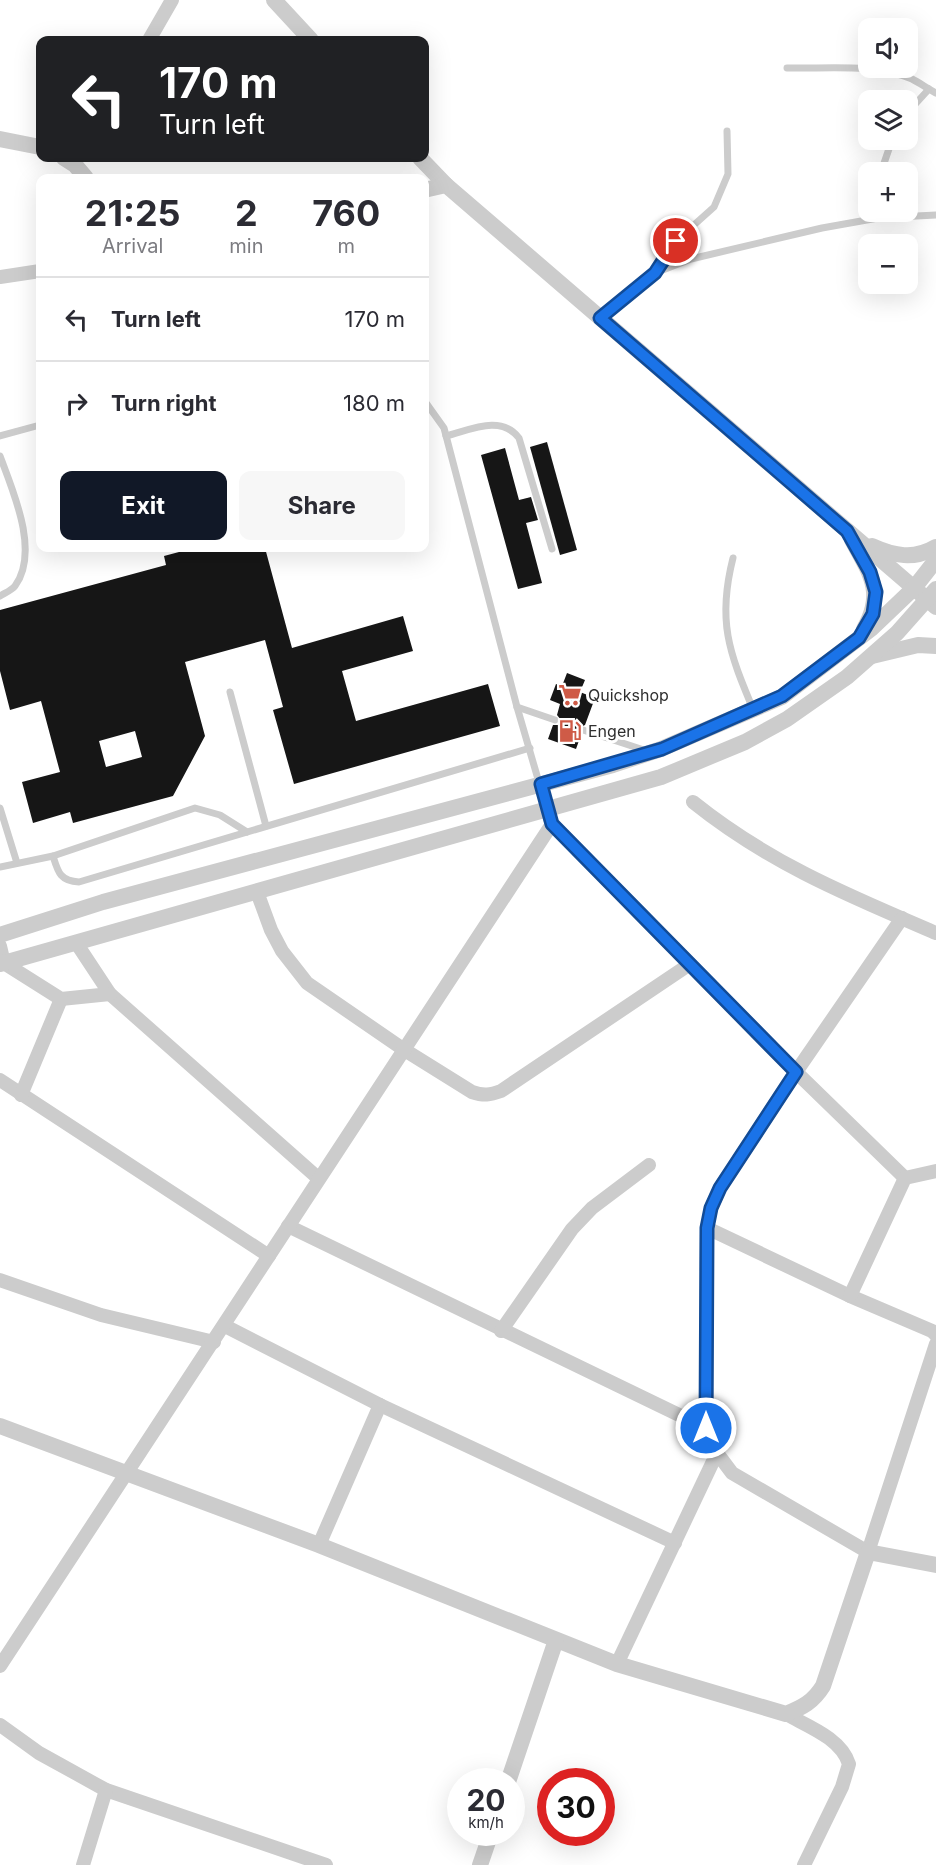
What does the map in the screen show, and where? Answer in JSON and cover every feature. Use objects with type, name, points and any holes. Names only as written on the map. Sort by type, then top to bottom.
[{"type":"street","points":[[151,36],[172,0]]},
{"type":"street","points":[[265,0],[286,14]]},
{"type":"street","points":[[274,0],[307,36]]},
{"type":"street","points":[[0,139],[36,146]]},
{"type":"street","points":[[424,162],[446,185],[600,318],[854,536],[928,596]]},
{"type":"street","points":[[429,189],[446,185]]},
{"type":"street","points":[[0,277],[36,272]]},
{"type":"street","points":[[854,536],[896,555],[913,556],[936,547]]},
{"type":"street","points":[[854,536],[876,592],[873,614],[859,638]]},
{"type":"street","points":[[1,958],[77,944],[257,892],[549,817],[661,777],[745,742],[787,719],[847,677],[897,633],[928,596],[936,560]]},
{"type":"street","points":[[0,935],[115,899],[652,752],[782,696],[859,638],[928,596]]},
{"type":"street","points":[[869,657],[918,645],[936,646]]},
{"type":"street","points":[[693,802],[724,827],[794,870],[936,933]]},
{"type":"street","points":[[549,817],[796,1072],[905,1178]]},
{"type":"street","points":[[0,1666],[225,1326],[549,817]]},
{"type":"street","points":[[257,892],[270,930],[282,951],[307,983],[403,1049],[472,1092],[489,1096],[501,1091],[690,964]]},
{"type":"street","points":[[902,918],[796,1072],[720,1188],[711,1208],[707,1228],[706,1428],[717,1453],[732,1473],[868,1552],[936,1565]]},
{"type":"street","points":[[77,944],[110,994],[318,1178]]},
{"type":"street","points":[[1,958],[61,999],[110,994]]},
{"type":"street","points":[[21,1095],[61,999]]},
{"type":"street","points":[[0,1080],[269,1256]]},
{"type":"street","points":[[501,1331],[572,1229],[592,1208],[649,1165]]},
{"type":"street","points":[[905,1178],[936,1170]]},
{"type":"street","points":[[850,1296],[905,1178]]},
{"type":"street","points":[[288,1226],[501,1331],[706,1428]]},
{"type":"street","points":[[707,1228],[850,1296],[932,1331],[936,1335]]},
{"type":"street","points":[[0,1280],[101,1315],[214,1342]]},
{"type":"street","points":[[225,1326],[380,1405],[675,1544]]},
{"type":"street","points":[[786,1714],[806,1706],[823,1686],[936,1344]]},
{"type":"street","points":[[319,1545],[380,1405]]},
{"type":"street","points":[[0,1426],[319,1545],[617,1664],[786,1714],[834,1742],[842,1749],[849,1764],[842,1788],[804,1865]]},
{"type":"street","points":[[617,1664],[717,1453]]},
{"type":"street","points":[[513,1768],[556,1640]]},
{"type":"street","points":[[0,1725],[39,1753],[106,1790],[326,1865]]},
{"type":"street","points":[[83,1865],[106,1790]]},
{"type":"street","points":[[480,1865],[487,1846]]},
{"type":"lane","points":[[787,68],[889,72],[912,79],[933,91],[918,104]]},
{"type":"lane","points":[[600,318],[655,273],[676,241],[714,207],[728,174],[727,131]]},
{"type":"lane","points":[[918,216],[936,215]]},
{"type":"lane","points":[[655,273],[691,259],[822,228],[858,222]]},
{"type":"lane","points":[[429,406],[437,415],[446,436],[517,707],[549,817]]},
{"type":"lane","points":[[446,436],[496,424],[512,429],[519,438],[552,549]]},
{"type":"lane","points":[[0,436],[36,426]]},
{"type":"lane","points":[[0,456],[16,498],[26,545],[23,573],[14,588],[0,596]]},
{"type":"lane","points":[[733,558],[727,583],[725,616],[728,642],[753,709]]},
{"type":"lane","points":[[230,692],[266,826]]},
{"type":"lane","points":[[517,707],[555,720]]},
{"type":"lane","points":[[583,730],[652,752]]},
{"type":"lane","points":[[52,856],[59,875],[68,882],[79,882],[530,748]]},
{"type":"lane","points":[[0,808],[17,863]]},
{"type":"lane","points":[[0,867],[52,856],[195,808],[220,815],[247,832]]},
{"type":"building","points":[[547,442],[577,550],[560,555],[530,447]]},
{"type":"building","points":[[505,448],[519,500],[531,497],[538,520],[526,523],[542,583],[518,589],[481,455]]},
{"type":"building","points":[[179,552],[266,552],[292,648],[403,616],[413,651],[342,671],[356,721],[488,684],[500,726],[294,784],[273,710],[283,707],[265,640],[185,662],[205,736],[173,796],[73,823],[70,812],[33,823],[22,782],[60,772],[41,701],[10,710],[0,671],[0,610],[166,565],[164,556]],"holes":[[[135,731],[142,757],[106,767],[99,741]]]},
{"type":"building","points":[[567,673],[585,680],[580,692],[595,698],[585,725],[578,728],[581,735],[576,749],[548,739],[553,725],[558,725],[561,720],[557,715],[560,704],[550,700],[556,684],[562,686]]},
{"type":"place","name":"Quickshop","points":[[570,695]]},
{"type":"place","name":"Engen","points":[[570,731]]},
{"type":"route","points":[[676,241],[655,273],[600,318],[847,531],[870,572],[876,592],[873,614],[859,638],[782,696],[662,749],[541,784],[552,824],[796,1072],[720,1188],[711,1208],[707,1228],[706,1428]]}]
